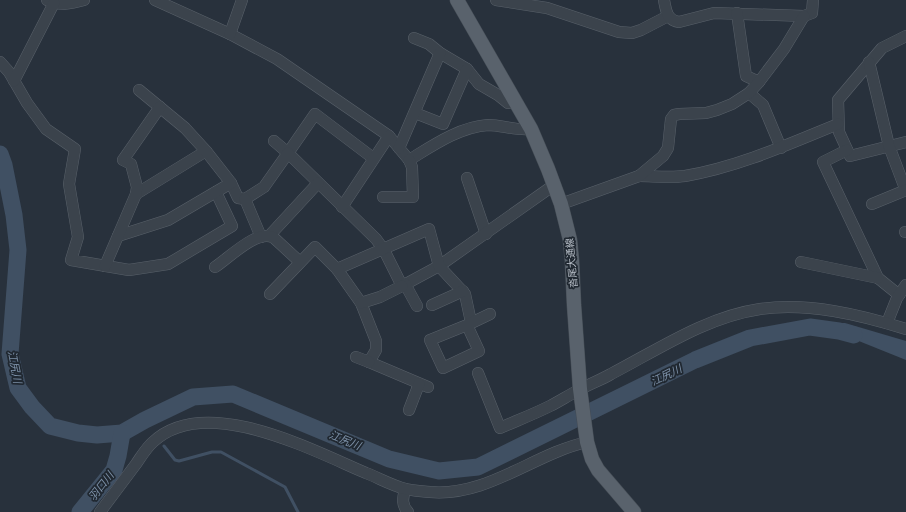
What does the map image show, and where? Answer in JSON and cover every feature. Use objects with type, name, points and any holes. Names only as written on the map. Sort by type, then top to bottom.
[{"type":"main road","name":"沓尾大通線","points":[[457,0],[531,129],[554,185],[570,240],[580,389],[587,442],[592,459],[598,470],[634,512]]},
{"type":"street","points":[[14,81],[50,2],[68,5],[84,0]]},
{"type":"street","points":[[155,0],[230,34],[277,59],[389,136],[409,160],[412,167],[413,197],[383,197]]},
{"type":"street","points":[[230,34],[242,0]]},
{"type":"street","points":[[496,0],[547,8],[619,32],[632,33],[668,16]]},
{"type":"street","points":[[664,0],[668,16],[673,21],[679,22],[714,13],[804,16],[812,13],[813,0]]},
{"type":"street","points":[[736,13],[746,76],[759,82]]},
{"type":"street","points":[[560,204],[639,176],[664,156],[668,148],[671,119],[674,115],[701,114],[717,110],[732,104],[749,93],[784,49],[804,16]]},
{"type":"street","points":[[906,36],[882,48],[838,100],[839,132],[850,156],[906,142]]},
{"type":"street","points":[[414,38],[429,44],[440,53],[467,69],[479,84],[498,95],[508,103],[516,102]]},
{"type":"street","points":[[399,148],[440,53]]},
{"type":"street","points":[[0,62],[9,72],[27,104],[46,130],[75,149],[69,184],[78,237],[71,260],[129,270],[168,264],[232,226],[216,192]]},
{"type":"street","points":[[869,62],[889,146],[906,190],[872,204]]},
{"type":"street","points":[[415,113],[443,124],[467,69]]},
{"type":"street","points":[[139,90],[185,128],[206,151],[231,183],[238,198],[245,199],[264,186],[315,114],[373,158]]},
{"type":"street","points":[[749,93],[763,105],[780,148]]},
{"type":"street","points":[[105,266],[136,194],[137,187],[131,164],[123,160],[160,107]]},
{"type":"street","points":[[639,176],[683,176],[720,168],[780,148],[838,124]]},
{"type":"street","points":[[409,160],[459,132],[469,129],[488,125],[522,130],[531,129]]},
{"type":"street","points":[[342,207],[389,136]]},
{"type":"street","points":[[274,141],[376,239],[417,306]]},
{"type":"street","points":[[847,150],[824,162],[878,278],[899,295]]},
{"type":"street","points":[[136,194],[206,151]]},
{"type":"street","points":[[467,178],[486,234]]},
{"type":"street","points":[[118,236],[168,220],[231,183]]},
{"type":"street","points":[[216,267],[245,244],[265,236],[318,183]]},
{"type":"street","points":[[361,304],[380,297],[440,266],[554,185]]},
{"type":"street","points":[[245,199],[265,236],[300,262]]},
{"type":"street","points":[[337,269],[429,230],[440,266],[465,294],[469,324],[479,351],[443,368],[430,340],[469,324],[490,314]]},
{"type":"street","points":[[270,294],[315,247],[337,269],[361,304],[376,341],[376,350],[370,362]]},
{"type":"street","points":[[801,262],[878,278]]},
{"type":"street","points":[[887,323],[899,295],[906,285]]},
{"type":"street","points":[[432,305],[463,291]]},
{"type":"street","points":[[478,373],[500,428],[549,406],[696,329],[741,313],[762,309],[803,308],[859,315],[906,329]]},
{"type":"street","points":[[356,358],[370,362],[424,385],[409,410]]},
{"type":"street","points":[[100,512],[152,442],[174,428],[196,423],[224,424],[273,434],[405,489],[431,492],[460,491],[476,488],[575,445],[587,442]]},
{"type":"street","points":[[403,510],[405,489]]},
{"type":"water","points":[[814,323],[845,323],[906,341],[906,360]]},
{"type":"waterway","name":"江尻川","points":[[0,154],[4,165],[14,215],[18,250],[10,354],[18,388],[32,407],[50,426],[78,433],[97,435],[122,433],[193,397],[233,394],[389,459],[439,471],[478,467],[695,360],[750,338],[810,327],[839,331],[854,335]]},
{"type":"waterway","name":"羽口川","points":[[80,512],[114,470],[122,433]]},
{"type":"waterway","points":[[164,446],[175,460],[179,461],[212,452],[221,452],[285,487],[298,512]]}]
